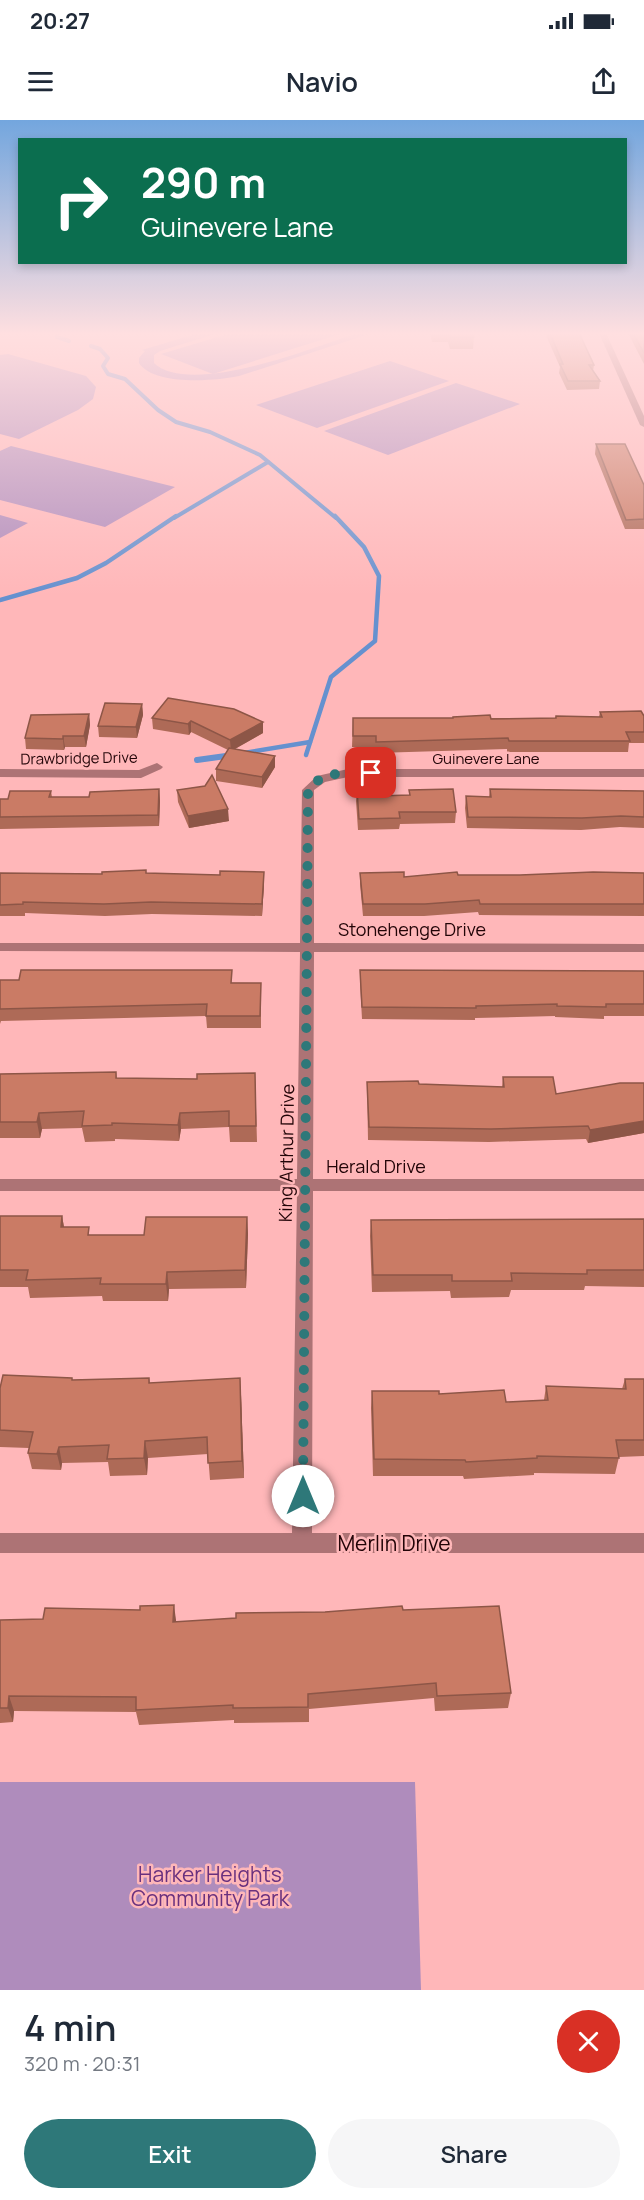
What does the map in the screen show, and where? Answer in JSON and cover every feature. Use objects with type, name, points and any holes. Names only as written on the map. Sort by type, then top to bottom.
[{"type":"street","name":"Drawbridge Drive","points":[[0,773],[141,774],[157,767]]},
{"type":"street","name":"Guinevere Lane","points":[[329,776],[348,773],[644,773]]},
{"type":"street","name":"King Arthur Drive","points":[[302,1543],[309,947],[308,790],[314,781],[329,776]]},
{"type":"street","name":"Stonehenge Drive","points":[[0,946],[644,948]]},
{"type":"street","name":"Herald Drive","points":[[0,1185],[644,1185]]},
{"type":"street","name":"Merlin Drive","points":[[0,1543],[302,1543],[643,1548]]},
{"type":"green space","points":[[0,420],[57,420],[19,439],[0,434]]},
{"type":"green space","points":[[296,420],[339,420],[317,428]]},
{"type":"green space","points":[[354,420],[478,420],[388,455],[324,431]]},
{"type":"green space","points":[[11,446],[175,487],[105,527],[0,500],[0,451]]},
{"type":"green space","points":[[0,515],[28,523],[0,538]]},
{"type":"green space","name":"Harker Heights Community Park","points":[[0,1782],[415,1782],[421,1990],[0,1990]]},
{"type":"building","points":[[596,444],[625,444],[644,485],[644,519],[626,520]]},
{"type":"building","points":[[168,698],[234,709],[263,722],[230,740],[191,721],[188,724],[152,718]]},
{"type":"building","points":[[105,703],[142,704],[136,727],[98,726]]},
{"type":"building","points":[[641,711],[644,716],[644,732],[626,732],[630,741],[509,741],[508,738],[376,742],[376,736],[353,736],[353,718],[453,718],[490,715],[491,719],[556,718],[556,716],[602,717],[600,712]]},
{"type":"building","points":[[89,714],[84,736],[63,736],[63,739],[25,738],[31,715]]},
{"type":"building","points":[[229,748],[275,756],[262,777],[216,769]]},
{"type":"building","points":[[212,775],[228,809],[188,816],[177,790],[205,786]]},
{"type":"building","points":[[159,789],[158,815],[0,817],[0,799],[8,799],[10,791],[51,791],[49,797],[89,797],[90,792]]},
{"type":"building","points":[[375,789],[376,796],[410,795],[409,790],[453,789],[456,812],[399,812],[400,818],[359,819],[357,790]]},
{"type":"building","points":[[490,789],[644,791],[644,817],[468,817],[466,796],[491,797]]},
{"type":"building","points":[[146,870],[146,873],[220,875],[220,871],[264,872],[262,904],[23,902],[23,904],[0,905],[0,873],[102,874],[102,872]]},
{"type":"building","points":[[404,872],[404,877],[457,872],[458,875],[644,873],[644,904],[480,904],[479,900],[425,904],[363,904],[360,873]]},
{"type":"building","points":[[21,970],[232,970],[231,983],[261,983],[260,1016],[206,1016],[207,1004],[0,1009],[0,980],[19,980]]},
{"type":"building","points":[[360,970],[644,971],[644,1004],[606,1004],[606,1007],[557,1006],[557,1004],[476,1006],[476,1008],[362,1007]]},
{"type":"building","points":[[116,1072],[116,1078],[197,1079],[197,1074],[255,1073],[256,1126],[229,1126],[229,1111],[180,1113],[178,1125],[112,1123],[112,1125],[82,1126],[84,1111],[39,1113],[37,1122],[0,1122],[0,1074]]},
{"type":"building","points":[[503,1077],[553,1077],[556,1094],[620,1083],[644,1083],[644,1121],[590,1130],[588,1126],[491,1129],[369,1127],[367,1082],[418,1081],[419,1084],[504,1087]]},
{"type":"building","points":[[0,1216],[62,1216],[61,1227],[89,1227],[88,1235],[144,1235],[146,1217],[247,1217],[245,1270],[167,1272],[166,1284],[100,1284],[101,1278],[26,1280],[28,1270],[0,1270]]},
{"type":"building","points":[[644,1219],[644,1270],[587,1270],[587,1274],[511,1273],[512,1281],[452,1281],[452,1275],[373,1275],[371,1220]]},
{"type":"building","points":[[3,1375],[72,1378],[72,1380],[149,1378],[149,1383],[240,1378],[242,1461],[208,1463],[207,1437],[145,1441],[144,1458],[107,1459],[109,1445],[59,1447],[57,1454],[28,1453],[33,1432],[0,1430],[0,1388]]},
{"type":"building","points":[[625,1379],[644,1379],[644,1440],[616,1440],[619,1458],[537,1456],[537,1458],[466,1462],[465,1460],[374,1459],[372,1391],[439,1391],[439,1394],[504,1390],[506,1402],[548,1400],[546,1386],[626,1389]]},
{"type":"building","points":[[174,1605],[173,1622],[236,1618],[236,1613],[325,1612],[402,1606],[403,1610],[499,1606],[511,1693],[437,1696],[436,1683],[308,1694],[308,1707],[233,1708],[233,1705],[136,1710],[136,1697],[9,1696],[8,1708],[0,1708],[0,1620],[43,1619],[45,1608],[140,1610],[140,1606]]},
{"type":"waterway","points":[[173,420],[210,432],[260,455],[336,518]]},
{"type":"waterway","points":[[174,518],[268,462]]},
{"type":"waterway","points":[[0,600],[77,578],[106,563],[176,516]]},
{"type":"waterway","points":[[306,755],[331,677],[375,641],[379,576],[364,547],[335,516]]},
{"type":"waterway","points":[[244,753],[310,742]]},
{"type":"waterway","points":[[197,760],[233,755],[222,757]]},
{"type":"route","points":[[303,1496],[309,947],[308,790],[314,781],[329,776],[371,773]]}]
